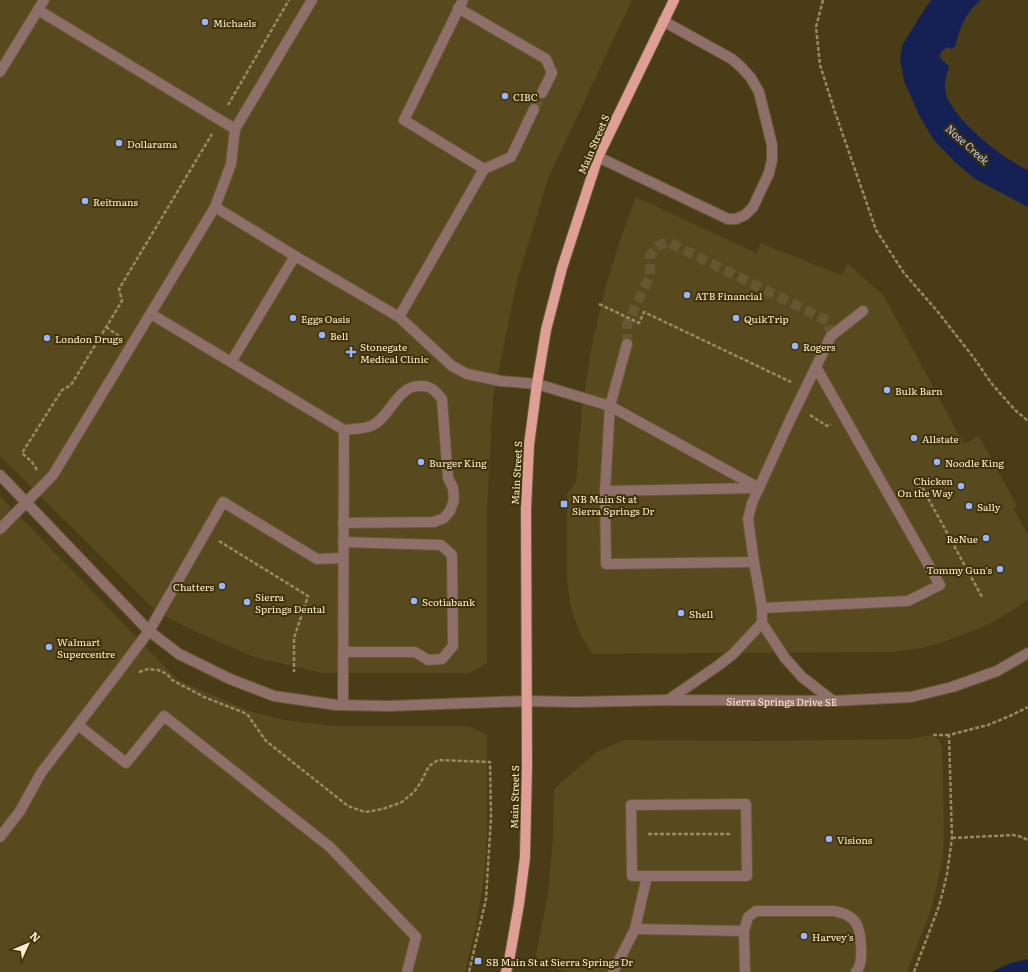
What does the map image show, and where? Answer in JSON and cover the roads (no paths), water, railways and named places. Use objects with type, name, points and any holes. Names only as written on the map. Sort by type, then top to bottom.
[{"type":"main road","name":"Main Street S","points":[[506,972],[519,904],[525,857],[527,772],[526,509],[529,445],[546,330],[562,268],[598,158],[674,0]]},
{"type":"street","points":[[0,72],[44,0]]},
{"type":"street","points":[[0,529],[53,475],[215,207],[231,164],[235,129],[312,0]]},
{"type":"street","points":[[484,170],[404,120],[460,4],[546,59],[552,73],[542,93]]},
{"type":"street","points":[[38,10],[235,129]]},
{"type":"street","points":[[598,158],[728,219],[736,219],[745,215],[753,207],[769,173],[772,160],[772,145],[759,92],[751,78],[732,59],[663,21]]},
{"type":"street","points":[[399,317],[484,170],[511,157],[534,109]]},
{"type":"street","points":[[215,207],[399,317],[452,366],[467,374],[501,381],[537,384],[610,406],[759,488]]},
{"type":"street","points":[[231,362],[295,256]]},
{"type":"street","points":[[833,701],[802,676],[785,658],[762,623],[762,608],[748,519],[752,503],[831,336],[863,311]]},
{"type":"street","points":[[151,314],[344,430],[371,426],[380,420],[405,390],[412,386],[428,386],[436,392],[442,399],[448,478],[453,488],[454,500],[450,511],[444,518],[434,522],[343,523]]},
{"type":"street","points":[[627,344],[610,406],[606,491],[606,564],[754,562]]},
{"type":"street","points":[[762,608],[908,601],[940,585],[816,367]]},
{"type":"street","points":[[343,705],[344,430]]},
{"type":"street","name":"Sierra Springs Drive SE","points":[[0,475],[149,631],[179,654],[230,679],[274,696],[336,705],[389,706],[527,701],[833,701],[911,697],[952,687],[997,671],[1028,653]]},
{"type":"street","points":[[606,491],[759,488]]},
{"type":"street","points":[[0,836],[20,811],[41,773],[149,631],[223,502],[317,559],[343,558]]},
{"type":"street","points":[[343,542],[441,545],[452,555],[453,646],[442,659],[428,660],[415,652],[343,652]]},
{"type":"street","points":[[668,700],[733,654],[762,623]]},
{"type":"street","points":[[78,725],[126,763],[164,716],[330,847],[416,937],[407,972]]},
{"type":"street","points":[[746,804],[747,876],[647,876],[632,876],[631,805],[746,804]]},
{"type":"street","points":[[613,972],[635,929],[647,876]]},
{"type":"street","points":[[745,972],[744,931],[748,917],[756,912],[834,911],[845,914],[855,922],[860,933],[860,967],[856,972]]},
{"type":"street","points":[[635,929],[744,931]]},
{"type":"water","name":"Nose Creek","points":[[931,0],[981,0],[967,15],[955,47],[951,49],[947,47],[939,56],[949,66],[945,80],[945,88],[948,99],[955,111],[965,123],[991,147],[1028,170],[1028,207],[975,179],[955,162],[933,139],[919,115],[904,81],[900,58],[903,44]]},
{"type":"water","points":[[1028,959],[1028,972],[991,972],[1011,963]]},
{"type":"tunnel","points":[[534,109],[542,93]]},
{"type":"tunnel","points":[[627,344],[627,325],[650,275],[650,256],[657,246],[668,242],[828,321],[831,336]]},
{"type":"place","name":"Michaels","points":[[205,22]]},
{"type":"place","name":"CIBC","points":[[505,96]]},
{"type":"place","name":"Dollarama","points":[[119,143]]},
{"type":"place","name":"Reitmans","points":[[85,201]]},
{"type":"place","name":"ATB Financial","points":[[687,295]]},
{"type":"place","name":"Eggs Oasis","points":[[293,318]]},
{"type":"place","name":"QuikTrip","points":[[736,318]]},
{"type":"place","name":"Bell","points":[[322,335]]},
{"type":"place","name":"London Drugs","points":[[47,338]]},
{"type":"place","name":"Rogers","points":[[795,346]]},
{"type":"place","name":"Stonegate Medical Clinic","points":[[351,352]]},
{"type":"place","name":"Bulk Barn","points":[[887,390]]},
{"type":"place","name":"Allstate","points":[[914,438]]},
{"type":"place","name":"Burger King","points":[[421,462]]},
{"type":"place","name":"Noodle King","points":[[937,462]]},
{"type":"place","name":"Chicken On the Way","points":[[961,486]]},
{"type":"place","name":"NB Main St at Sierra Springs Dr","points":[[564,504]]},
{"type":"place","name":"Sally","points":[[969,506]]},
{"type":"place","name":"ReNue","points":[[986,538]]},
{"type":"place","name":"Tommy Gun's","points":[[1000,569]]},
{"type":"place","name":"Chatters","points":[[222,586]]},
{"type":"place","name":"Scotiabank","points":[[414,601]]},
{"type":"place","name":"Sierra Springs Dental","points":[[247,602]]},
{"type":"place","name":"Shell","points":[[681,613]]},
{"type":"place","name":"Walmart Supercentre","points":[[49,647]]},
{"type":"place","name":"Visions","points":[[829,839]]},
{"type":"place","name":"Harvey's","points":[[804,936]]},
{"type":"place","name":"SB Main St at Sierra Springs Dr","points":[[478,961]]}]
